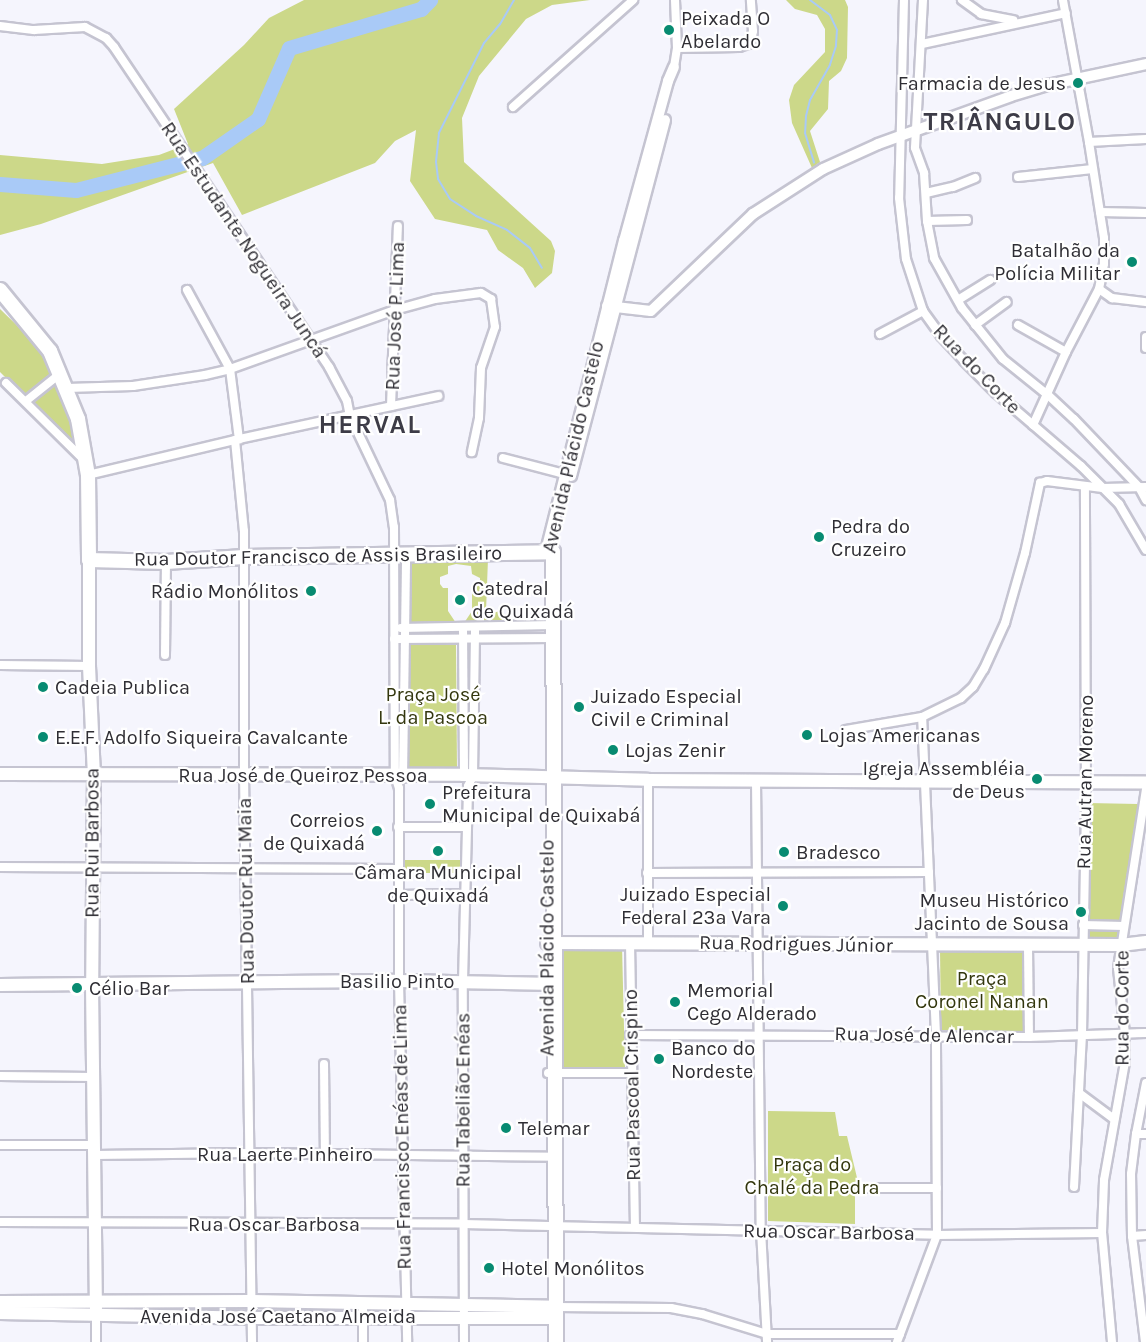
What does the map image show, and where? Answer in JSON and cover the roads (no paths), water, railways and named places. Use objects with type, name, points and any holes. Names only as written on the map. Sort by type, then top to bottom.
[{"type":"main road","name":"Rua Rui Barbosa","points":[[0,290],[50,351],[61,373],[78,419],[87,469],[89,666],[94,776],[92,985],[96,1309]]},
{"type":"main road","name":"Rua Doutor Francisco de Assis Brasileiro","points":[[89,560],[166,562],[244,557],[550,552]]},
{"type":"main road","name":"Avenida Plácido Castelo","points":[[550,552],[552,1312],[556,1342]]},
{"type":"main road","name":"Rua José de Queiroz Pessoa","points":[[0,774],[400,775],[468,779],[550,777],[648,780],[1146,783]]},
{"type":"main road","name":"Rua Rodrigues Júnior","points":[[550,943],[1121,945],[1146,942]]},
{"type":"main road","name":"Basilio Pinto","points":[[0,984],[399,981],[551,984]]},
{"type":"main road","name":"Avenida José Caetano Almeida","points":[[0,1314],[252,1301],[363,1311],[552,1312]]},
{"type":"main road","name":"Avenida José Caetano Almeida","points":[[0,1302],[252,1318],[363,1311]]},
{"type":"main road","name":"Avenida Plácido Castelo","points":[[548,1342],[552,1312]]},
{"type":"street","points":[[513,107],[633,0]]},
{"type":"street","name":"Avenida Plácido Castelo","points":[[550,552],[644,190],[668,81],[674,67],[677,48],[675,0]]},
{"type":"street","points":[[677,48],[739,47],[751,43],[753,31],[751,0]]},
{"type":"street","name":"Rua do Corte","points":[[904,0],[899,198],[901,231],[906,259],[923,312],[964,361],[1103,488],[1129,518],[1146,550]]},
{"type":"street","points":[[923,0],[915,148],[924,173],[927,221],[934,258],[975,325],[1003,359],[1048,395],[1142,487],[1146,500]]},
{"type":"street","points":[[962,0],[981,14],[1022,21]]},
{"type":"street","points":[[1033,425],[1066,352],[1099,289],[1104,252],[1079,78],[1063,0]]},
{"type":"street","points":[[922,44],[1066,13]]},
{"type":"street","name":"Rua Estudante Nogueira Juncá","points":[[0,26],[34,30],[85,27],[106,38],[312,340],[347,401],[350,416],[390,500],[399,554]]},
{"type":"street","points":[[612,307],[651,311],[764,205],[823,169],[1011,96],[1079,78],[1146,64]]},
{"type":"street","points":[[1089,142],[1146,139]]},
{"type":"street","points":[[1018,177],[1093,169]]},
{"type":"street","points":[[926,193],[953,187],[975,178]]},
{"type":"street","points":[[1100,212],[1146,213]]},
{"type":"street","points":[[927,221],[967,220]]},
{"type":"street","name":"Rua José P. Lima","points":[[391,406],[398,226]]},
{"type":"street","points":[[958,300],[990,280]]},
{"type":"street","points":[[1099,289],[1112,298],[1146,302]]},
{"type":"street","name":"Rua Doutor Rui Maia","points":[[187,290],[230,369],[243,510],[244,774],[252,1342]]},
{"type":"street","points":[[67,388],[133,386],[177,381],[230,369],[395,310],[435,299],[475,293],[486,294],[494,304],[495,327],[481,368],[479,418],[472,452]]},
{"type":"street","points":[[975,325],[1007,302]]},
{"type":"street","points":[[880,334],[923,312]]},
{"type":"street","points":[[1018,325],[1066,352]]},
{"type":"street","points":[[1146,337],[1146,348]]},
{"type":"street","points":[[26,401],[61,373]]},
{"type":"street","points":[[6,383],[26,401],[87,469],[237,440],[438,396]]},
{"type":"street","name":"Avenida Plácido Castelo","points":[[563,495],[565,474],[585,411]]},
{"type":"street","points":[[502,458],[565,474]]},
{"type":"street","points":[[846,730],[922,717],[961,698],[973,687],[1005,623],[1025,553],[1037,486],[1047,481],[1103,488],[1142,487]]},
{"type":"street","name":"Rua Autran Moreno","points":[[1074,1187],[1082,1035],[1086,781],[1085,486]]},
{"type":"street","points":[[399,554],[406,628],[400,775]]},
{"type":"street","points":[[399,554],[393,628],[400,775]]},
{"type":"street","points":[[165,655],[166,562]]},
{"type":"street","points":[[464,627],[468,779]]},
{"type":"street","points":[[393,628],[475,627],[549,631]]},
{"type":"street","points":[[468,779],[475,627]]},
{"type":"street","points":[[394,639],[475,639],[549,631]]},
{"type":"street","points":[[0,665],[89,666]]},
{"type":"street","points":[[552,1312],[671,1308],[702,1314],[767,1338],[898,1338],[937,1235],[936,1035],[922,717]]},
{"type":"street","name":"Rua Francisco Enéas de Lima","points":[[400,775],[399,981],[407,1342]]},
{"type":"street","name":"Rua Tabelião Enéas","points":[[464,1342],[463,981],[468,779]]},
{"type":"street","points":[[648,780],[648,943]]},
{"type":"street","points":[[756,780],[761,1230],[767,1338]]},
{"type":"street","name":"Rua do Corte","points":[[1112,1342],[1102,1233],[1104,1180],[1125,1062],[1125,1034],[1118,968],[1146,789]]},
{"type":"street","points":[[398,826],[466,827]]},
{"type":"street","points":[[0,867],[398,869]]},
{"type":"street","points":[[648,873],[929,872]]},
{"type":"street","points":[[398,895],[466,894]]},
{"type":"street","points":[[1083,925],[1124,926]]},
{"type":"street","name":"Rua Pascoal Crispino","points":[[630,942],[635,1227]]},
{"type":"street","points":[[1028,945],[1029,1037]]},
{"type":"street","name":"Rua José de Alencar","points":[[630,1035],[1029,1037],[1146,1033]]},
{"type":"street","points":[[324,1064],[325,1154]]},
{"type":"street","points":[[552,1073],[631,1073]]},
{"type":"street","points":[[0,1076],[93,1077]]},
{"type":"street","points":[[1145,1342],[1142,1288],[1132,1236],[1131,1174],[1146,1083]]},
{"type":"street","points":[[1079,1093],[1114,1119]]},
{"type":"street","points":[[1136,1134],[1146,1134]]},
{"type":"street","name":"Rua Laerte Pinheiro","points":[[0,1145],[94,1150],[551,1156]]},
{"type":"street","points":[[866,1188],[937,1188]]},
{"type":"street","name":"Rua Oscar Barbosa","points":[[0,1222],[463,1224],[937,1235],[1102,1233]]},
{"type":"street","points":[[1132,1236],[1146,1235]]},
{"type":"street","name":"Rua Rui Barbosa","points":[[96,1309],[96,1342]]},
{"type":"street","points":[[363,1311],[363,1342]]},
{"type":"waterway","points":[[0,184],[76,190],[202,158],[258,119],[289,48],[421,9],[430,0]]},
{"type":"waterway","points":[[514,0],[500,24],[484,43],[439,133],[436,162],[438,179],[450,199],[476,216],[507,230],[530,248],[542,268]]},
{"type":"waterway","points":[[810,0],[830,15],[837,30],[836,46],[830,65],[810,100],[806,116],[805,133],[814,163]]},
{"type":"place","name":"Peixada O Abelardo","points":[[669,30]]},
{"type":"place","name":"Farmacia de Jesus","points":[[1078,83]]},
{"type":"place","name":"Batalhão da Polícia Militar","points":[[1132,262]]},
{"type":"place","name":"Pedra do Cruzeiro","points":[[819,537]]},
{"type":"place","name":"Rádio Monólitos","points":[[311,591]]},
{"type":"place","name":"Catedral de Quixadá","points":[[460,600]]},
{"type":"place","name":"Cadeia Publica","points":[[43,687]]},
{"type":"place","name":"Juizado Especial Civil e Criminal","points":[[579,707]]},
{"type":"place","name":"Lojas Americanas","points":[[807,735]]},
{"type":"place","name":"E.E.F. Adolfo Siqueira Cavalcante","points":[[43,737]]},
{"type":"place","name":"Lojas Zenir","points":[[613,750]]},
{"type":"place","name":"Igreja Assembléia de Deus","points":[[1037,779]]},
{"type":"place","name":"Prefeitura Municipal de Quixabá","points":[[430,804]]},
{"type":"place","name":"Correios de Quixadá","points":[[377,831]]},
{"type":"place","name":"Câmara Municipal de Quixadá","points":[[438,851]]},
{"type":"place","name":"Bradesco","points":[[784,852]]},
{"type":"place","name":"Juizado Especial Federal 23a Vara","points":[[783,906]]},
{"type":"place","name":"Museu Histórico Jacinto de Sousa","points":[[1081,912]]},
{"type":"place","name":"Célio Bar","points":[[77,988]]},
{"type":"place","name":"Memorial Cego Alderado","points":[[675,1002]]},
{"type":"place","name":"Banco do Nordeste","points":[[659,1059]]},
{"type":"place","name":"Telemar","points":[[506,1128]]},
{"type":"place","name":"Hotel Monólitos","points":[[489,1268]]},
{"type":"district","name":"TRIÂNGULO","points":[[1000,122]]},
{"type":"district","name":"HERVAL","points":[[370,425]]},
{"type":"park label","name":"Praça José L. da Pascoa","points":[[433,706]]},
{"type":"park label","name":"Praça Coronel Nanan","points":[[982,990]]},
{"type":"park label","name":"Praça do Chalé da Pedra","points":[[812,1176]]}]
